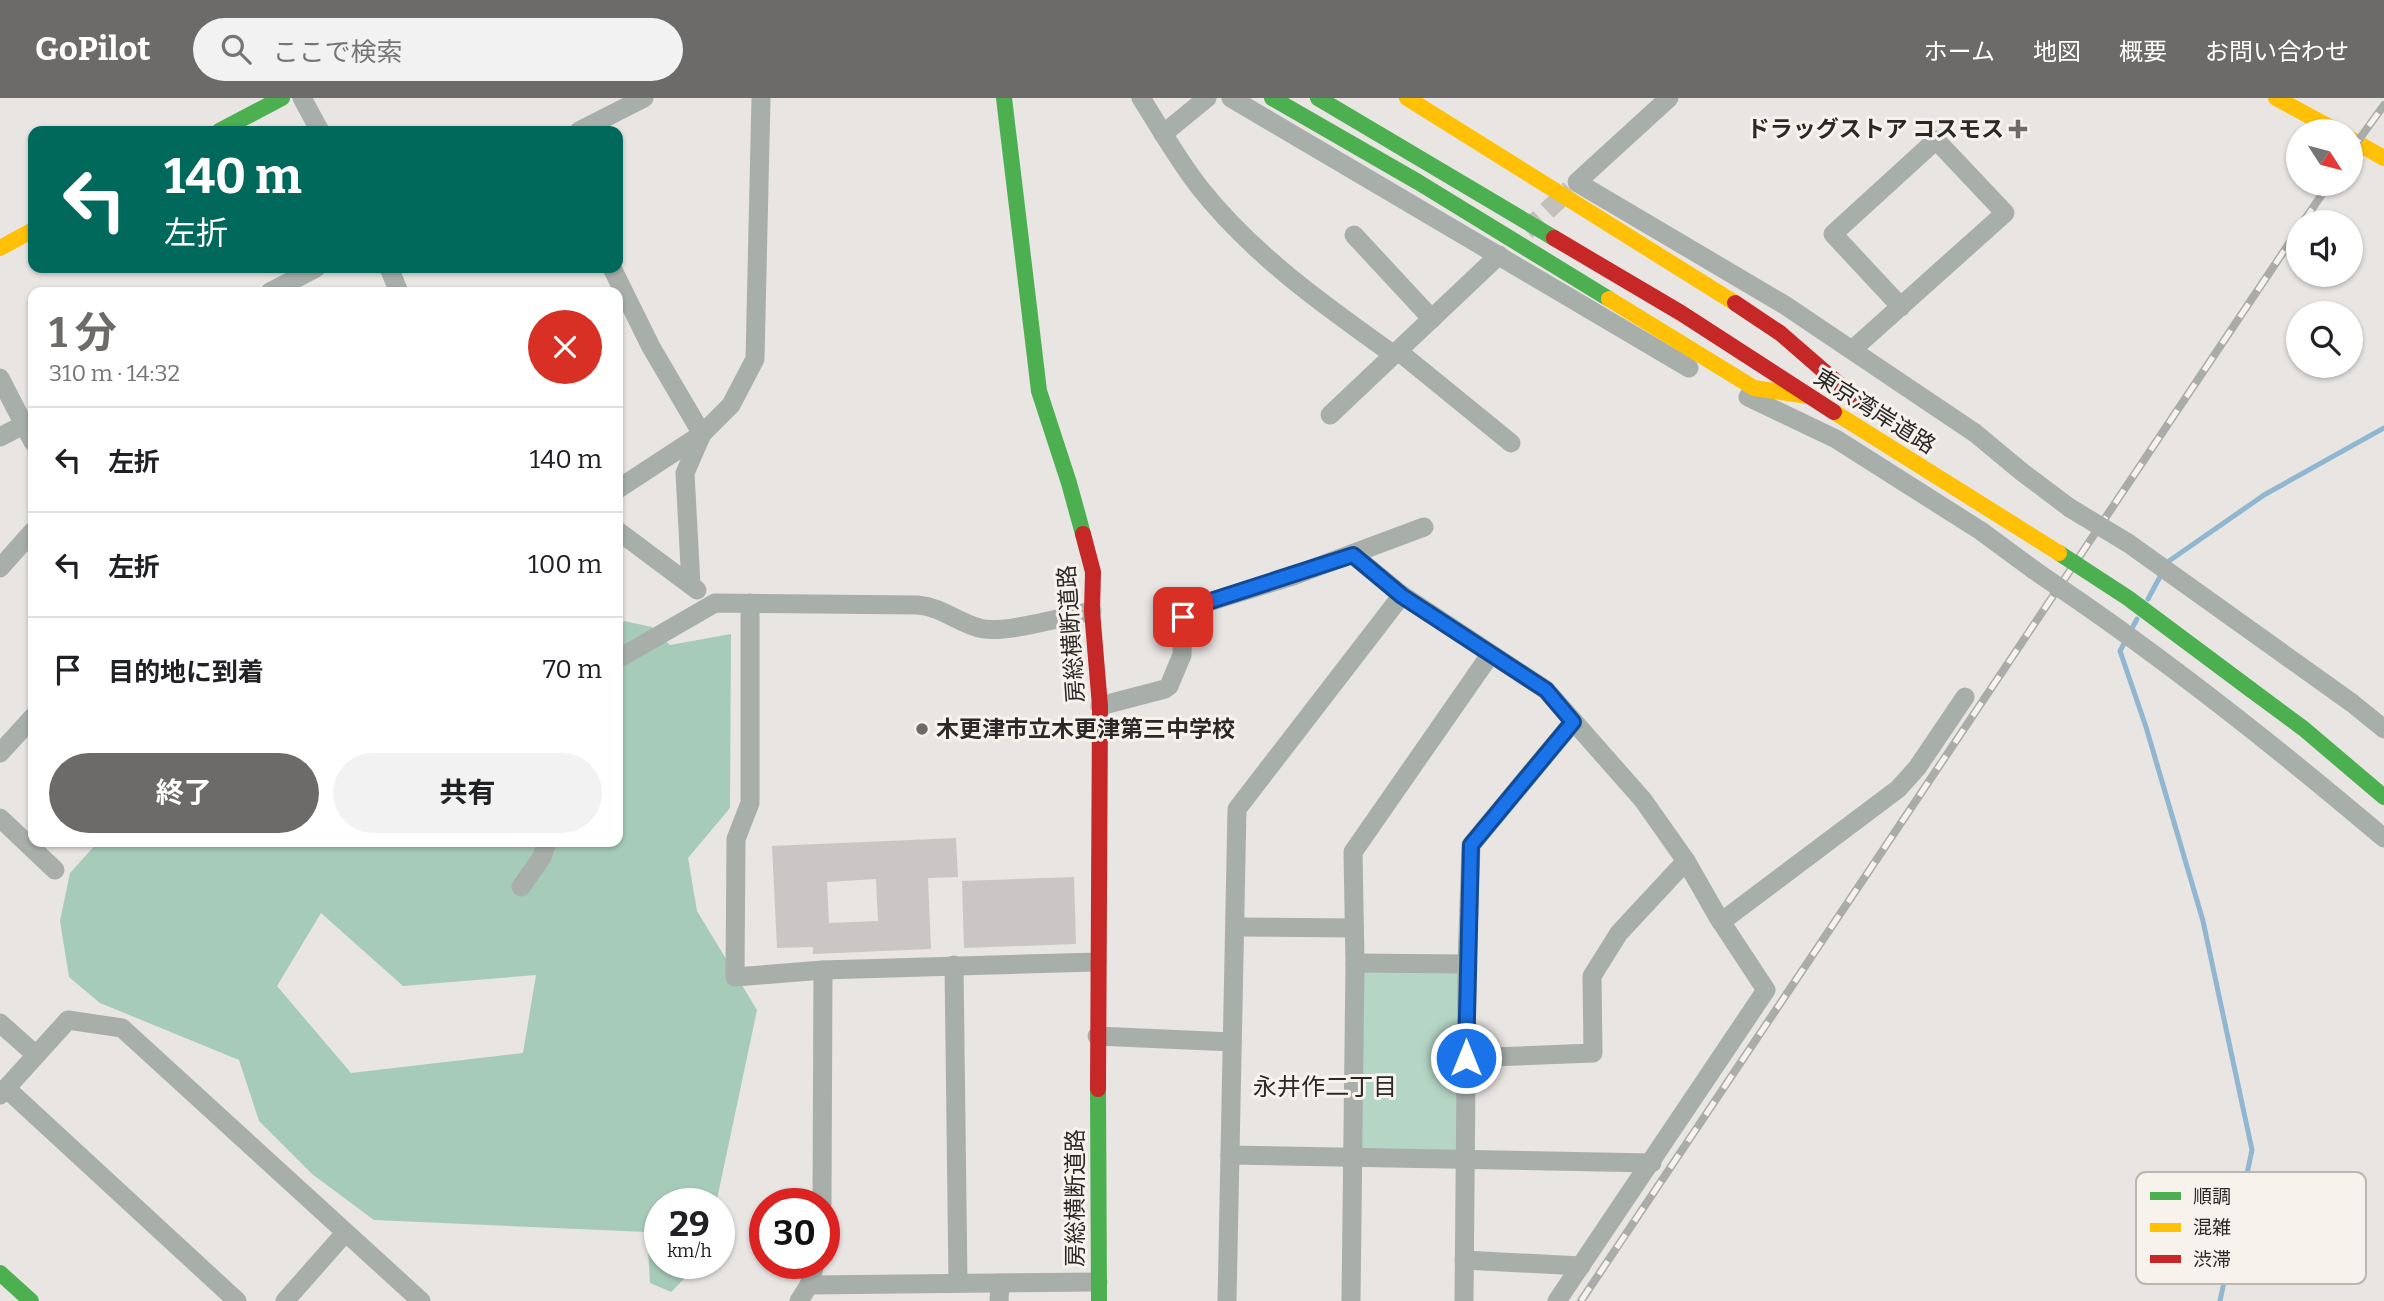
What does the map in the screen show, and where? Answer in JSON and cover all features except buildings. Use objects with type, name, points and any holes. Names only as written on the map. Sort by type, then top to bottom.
[{"type":"main road","points":[[229,126],[282,98]]},
{"type":"main road","name":"房総横断道路","points":[[1004,98],[1039,391],[1069,483],[1093,572],[1092,611],[1100,706],[1097,961],[1099,1291]]},
{"type":"main road","points":[[1272,98],[1418,182],[1754,388],[1808,396]]},
{"type":"main road","name":"東京湾岸道路","points":[[1318,98],[1681,313],[2128,598],[2304,729],[2384,797]]},
{"type":"main road","name":"東京湾岸道路","points":[[1407,98],[1455,125],[1780,333],[1861,402],[1772,348]]},
{"type":"main road","points":[[2278,98],[2316,119]]},
{"type":"main road","points":[[2363,146],[2384,158]]},
{"type":"main road","points":[[0,247],[28,233]]},
{"type":"main road","points":[[0,1273],[30,1301]]},
{"type":"street","points":[[302,98],[317,126]]},
{"type":"street","points":[[589,126],[644,98]]},
{"type":"street","points":[[623,485],[702,434],[731,405],[755,359],[761,98]]},
{"type":"street","points":[[1141,98],[1200,189],[1263,253],[1323,303],[1396,353],[1511,443]]},
{"type":"street","points":[[1163,134],[1207,98]]},
{"type":"street","points":[[1231,98],[1691,369],[1836,439],[1981,531],[2151,651],[2384,838]]},
{"type":"street","points":[[1440,98],[1577,183],[1783,304],[1975,433],[2070,508],[2128,543],[2341,695],[2384,729]]},
{"type":"street","points":[[1577,183],[1669,98]]},
{"type":"street","points":[[1852,351],[1901,307],[2005,213],[1936,140],[1833,234],[1901,307]]},
{"type":"street","points":[[1354,234],[1432,319]]},
{"type":"street","points":[[1331,415],[1499,255]]},
{"type":"street","points":[[280,287],[306,273]]},
{"type":"street","points":[[623,290],[651,347],[702,434]]},
{"type":"street","points":[[0,378],[28,426]]},
{"type":"street","points":[[0,437],[28,430]]},
{"type":"street","points":[[691,585],[685,473],[702,434]]},
{"type":"street","points":[[1100,706],[1169,686],[1182,655],[1183,617],[1189,608],[1353,555],[1423,527]]},
{"type":"street","points":[[623,535],[715,603]]},
{"type":"street","points":[[0,568],[28,537]]},
{"type":"street","points":[[1353,555],[1402,596],[1546,690],[1643,800],[1686,861],[1721,922],[1766,990],[1557,1301]]},
{"type":"street","points":[[1227,1301],[1237,809],[1402,596]]},
{"type":"street","points":[[623,656],[715,603],[933,606],[980,629],[1004,629],[1092,611]]},
{"type":"street","points":[[750,603],[750,803],[736,839],[735,976],[823,970],[1097,961]]},
{"type":"street","points":[[1351,1301],[1355,963],[1353,852],[1490,655]]},
{"type":"street","points":[[1721,922],[1898,789],[1917,768],[1965,697]]},
{"type":"street","points":[[0,753],[28,722]]},
{"type":"street","points":[[1464,1301],[1467,964],[1471,845],[1573,722]]},
{"type":"street","points":[[0,818],[28,844]]},
{"type":"street","points":[[31,847],[55,870]]},
{"type":"street","points":[[521,887],[542,857],[545,847]]},
{"type":"street","points":[[1466,1058],[1593,1053],[1592,976],[1619,933],[1686,861]]},
{"type":"street","points":[[1235,927],[1354,928]]},
{"type":"street","points":[[1355,963],[1467,964]]},
{"type":"street","points":[[954,965],[958,1283]]},
{"type":"street","points":[[822,1188],[823,970]]},
{"type":"street","points":[[237,1301],[3,1091],[68,1020],[122,1028],[421,1301]]},
{"type":"street","points":[[0,1023],[36,1055]]},
{"type":"street","points":[[1097,1036],[1232,1042]]},
{"type":"street","points":[[1230,1155],[1651,1163]]},
{"type":"street","points":[[285,1301],[345,1233]]},
{"type":"street","points":[[1464,1260],[1581,1266]]},
{"type":"street","points":[[804,1293],[958,1283],[1000,1292],[1099,1291]]},
{"type":"green space","points":[[623,622],[652,627],[670,645],[731,634],[730,808],[688,858],[697,911],[757,1010],[719,1188],[644,1188],[644,1232],[374,1220],[312,1174],[259,1121],[239,1060],[100,1003],[69,977],[60,921],[70,873],[93,847],[623,847]],"holes":[[[321,913],[403,986],[536,975],[523,1053],[351,1073],[277,986]]]},
{"type":"green space","points":[[1355,963],[1467,964],[1465,1160],[1353,1157]]},
{"type":"green space","points":[[650,1279],[684,1279],[671,1292],[650,1283]]},
{"type":"waterway","points":[[2167,565],[2264,495],[2384,428]]},
{"type":"waterway","points":[[2148,599],[2162,573]]},
{"type":"waterway","points":[[2137,619],[2120,651],[2146,727],[2203,921],[2252,1150],[2247,1172]]},
{"type":"waterway","points":[[2220,1301],[2224,1284]]},
{"type":"tunnel","points":[[1526,231],[1570,189]]},
{"type":"railway","points":[[2363,134],[2384,105]]},
{"type":"railway","points":[[2311,210],[2321,196]]},
{"type":"railway","points":[[1581,1301],[2286,248]]},
{"type":"traffic: fast","points":[[229,126],[282,98]]},
{"type":"traffic: fast","points":[[1004,98],[1039,391],[1083,534]]},
{"type":"traffic: fast","points":[[1272,98],[1418,182],[1609,299]]},
{"type":"traffic: fast","points":[[1318,98],[1554,238]]},
{"type":"traffic: fast","points":[[2059,553],[2128,598],[2250,689]]},
{"type":"traffic: fast","points":[[2250,689],[2304,729],[2384,797]]},
{"type":"traffic: fast","points":[[1098,1089],[1099,1301]]},
{"type":"traffic: fast","points":[[0,1273],[31,1301]]},
{"type":"traffic: slow","points":[[1407,98],[1735,303]]},
{"type":"traffic: slow","points":[[2276,98],[2315,119]]},
{"type":"traffic: slow","points":[[2363,146],[2384,158]]},
{"type":"traffic: slow","points":[[0,248],[28,233]]},
{"type":"traffic: slow","points":[[1609,299],[1754,388],[1808,396]]},
{"type":"traffic: slow","points":[[1834,412],[2059,553]]},
{"type":"traffic: jam","points":[[1554,238],[1681,313],[1834,412]]},
{"type":"traffic: jam","points":[[1735,303],[1780,333],[1856,399]]},
{"type":"traffic: jam","points":[[1083,534],[1093,572],[1092,611],[1100,706],[1098,1089]]},
{"type":"place","name":"ドラッグストア コスモス","points":[[2018,129]]},
{"type":"place","name":"木更津市立木更津第三中学校","points":[[922,729]]},
{"type":"district","name":"永井作二丁目","points":[[1325,1087]]},
{"type":"route","points":[[1183,617],[1189,608],[1353,555],[1402,596],[1546,690],[1573,722],[1471,845],[1466,1058]]}]
